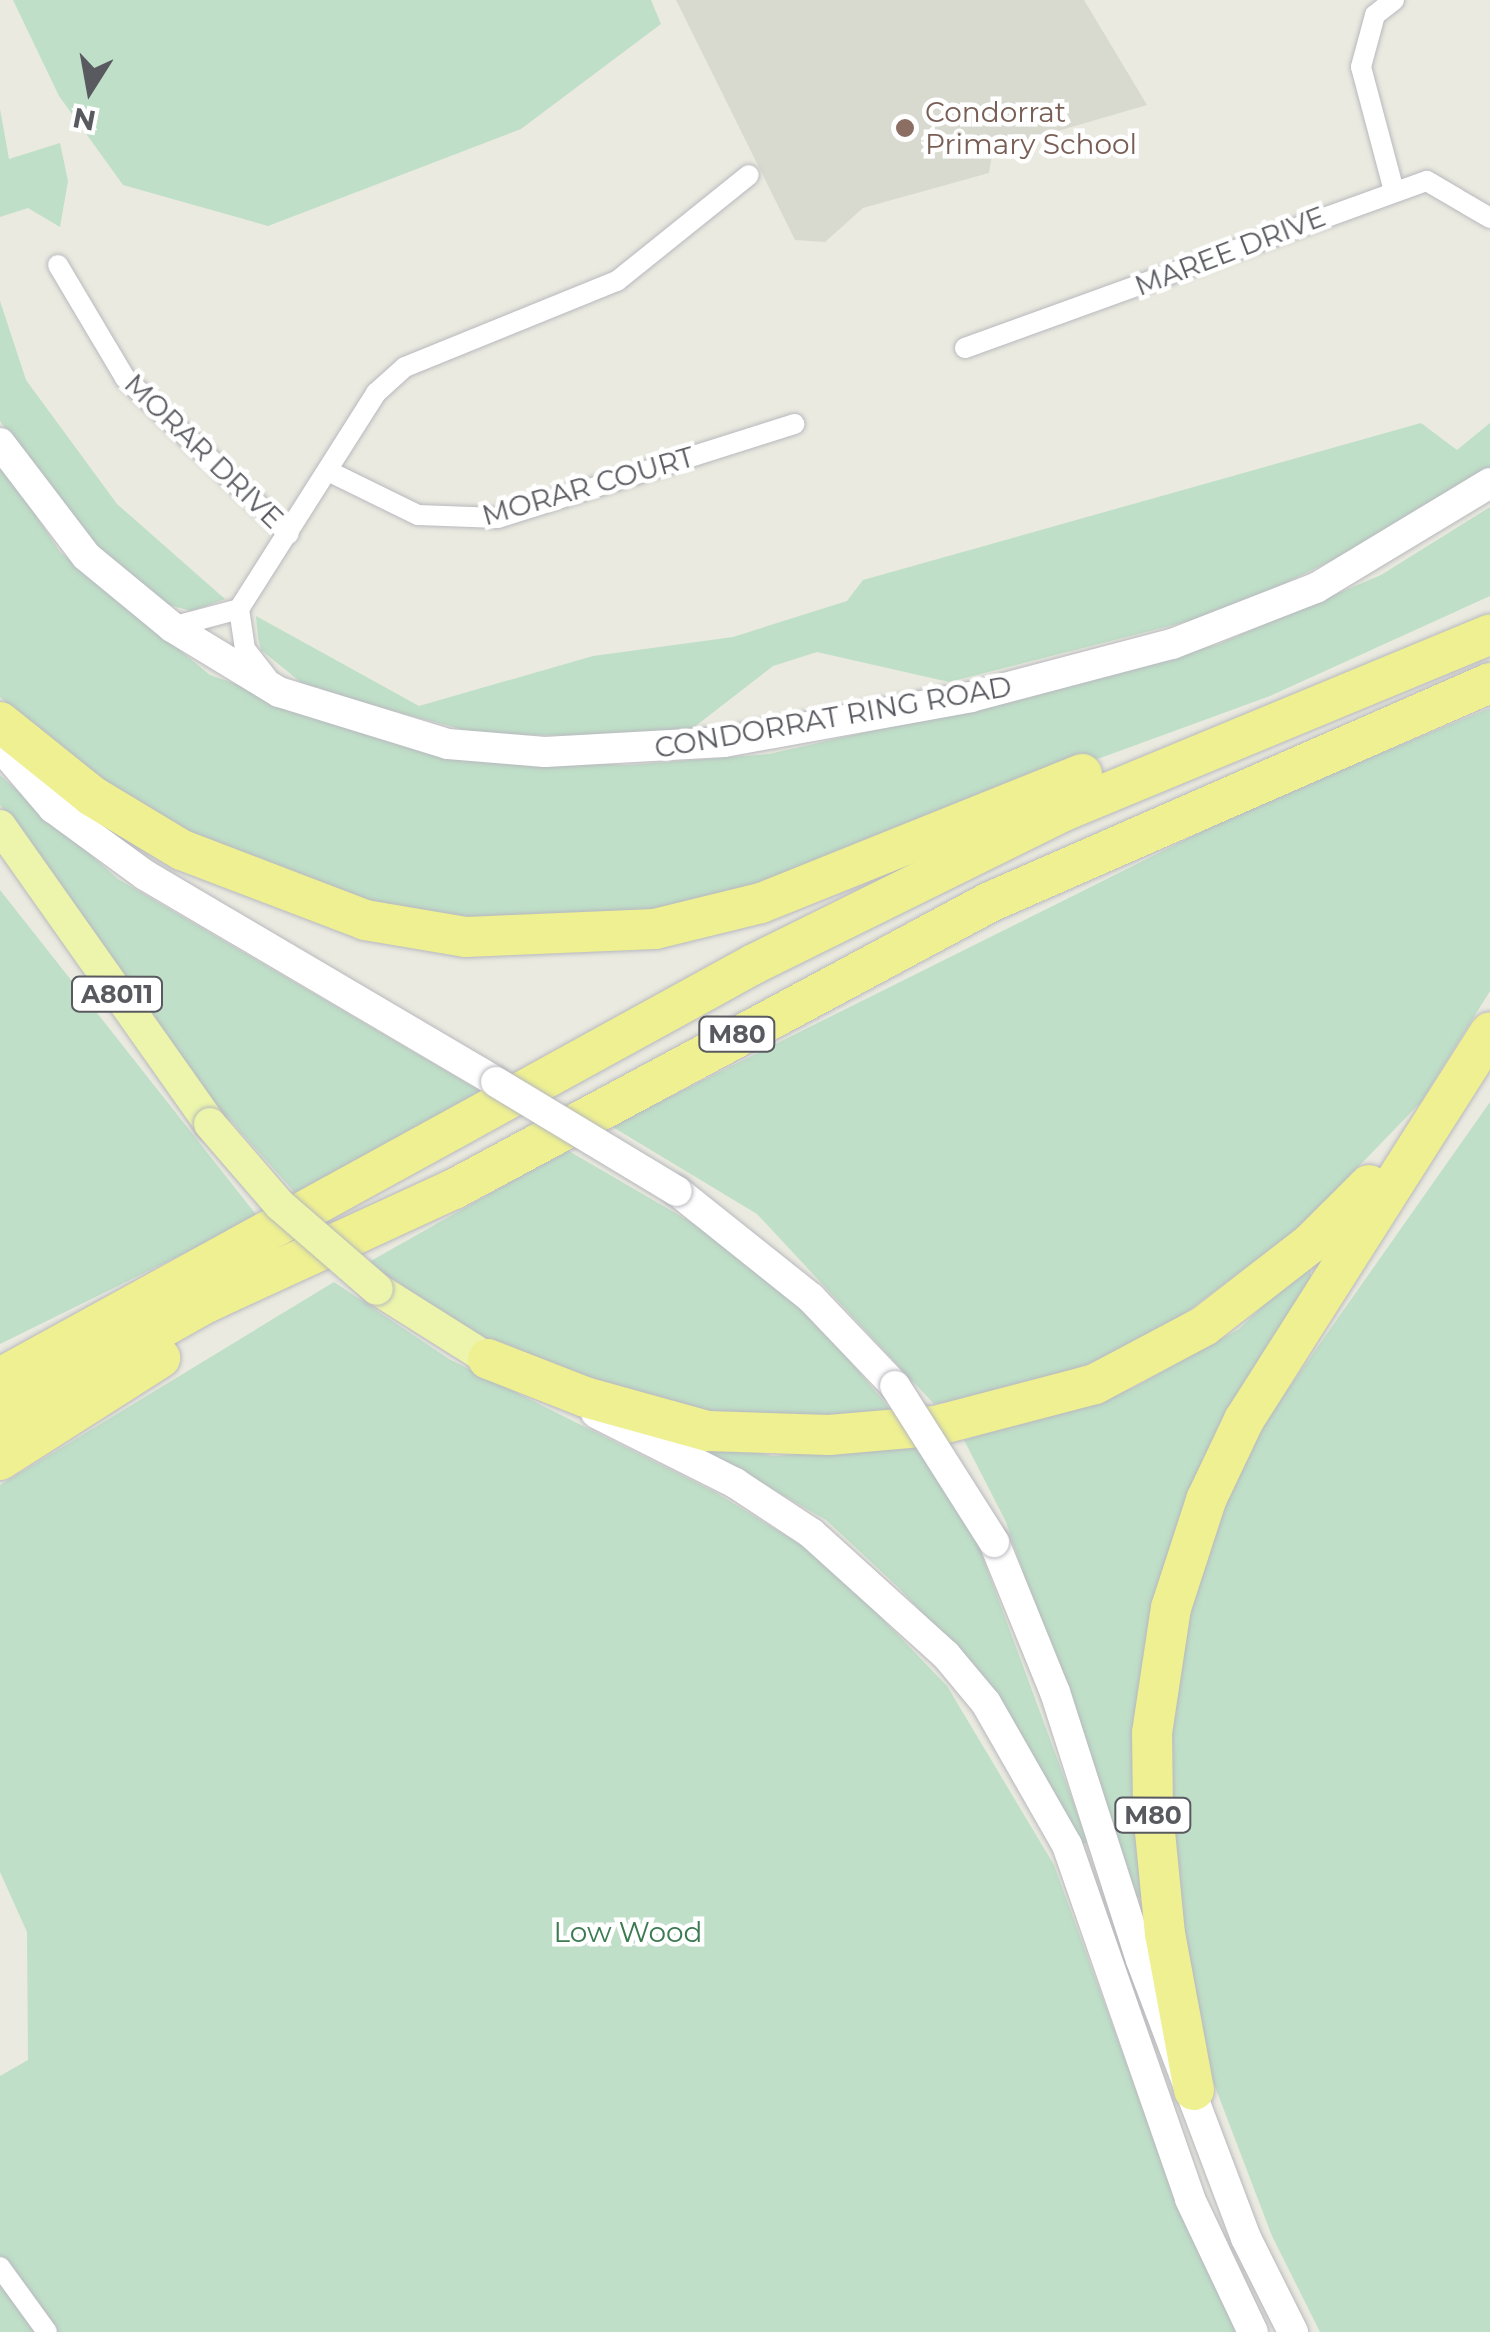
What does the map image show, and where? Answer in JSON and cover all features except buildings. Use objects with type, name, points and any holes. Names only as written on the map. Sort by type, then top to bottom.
[{"type":"highway","name":"M80","points":[[0,1378],[187,1271],[754,964],[1066,810],[1490,634]]},
{"type":"highway","name":"M80","points":[[0,722],[92,796],[182,850],[273,891],[365,920],[466,937],[567,938],[655,929],[761,903],[1143,748],[1446,653]]},
{"type":"highway","name":"M80","points":[[0,1419],[206,1303],[454,1189],[990,902],[1490,683]]},
{"type":"highway","name":"M80","points":[[1194,2090],[1165,1934],[1153,1810],[1152,1733],[1172,1608],[1206,1500],[1244,1420],[1490,1033]]},
{"type":"highway","name":"M80","points":[[488,1359],[585,1397],[708,1431],[829,1435],[935,1426],[1096,1384],[1204,1326],[1312,1243],[1428,1125]]},
{"type":"highway","points":[[0,1460],[208,1328],[454,1189]]},
{"type":"highway","points":[[0,1364],[187,1271]]},
{"type":"main road","name":"CONDORRAT RING ROAD","points":[[0,443],[86,556],[172,627],[279,692],[448,744],[645,752],[724,742],[971,697],[1172,644],[1316,588],[1490,484]]},
{"type":"main road","points":[[0,746],[53,808],[145,875],[677,1192],[812,1298],[894,1386],[994,1542],[1055,1692],[1141,1960],[1194,2090],[1246,2238],[1293,2332]]},
{"type":"main road","name":"A8011","points":[[0,826],[210,1124],[280,1205],[376,1290],[488,1359]]},
{"type":"main road","points":[[0,860],[134,1018]]},
{"type":"main road","points":[[488,1359],[777,1510],[866,1580],[974,1689],[1068,1846],[1190,2199],[1253,2332]]},
{"type":"street","points":[[1394,0],[1375,16],[1361,67],[1394,191]]},
{"type":"street","name":"MORAR DRIVE","points":[[239,609],[376,393],[406,367],[617,281],[749,175]]},
{"type":"street","name":"MAREE DRIVE","points":[[965,348],[1427,181],[1490,218]]},
{"type":"street","name":"MORAR DRIVE","points":[[58,265],[125,378],[289,534]]},
{"type":"street","name":"MORAR COURT","points":[[328,471],[418,515],[498,518],[794,424]]},
{"type":"street","points":[[172,627],[239,609],[245,649],[279,692]]},
{"type":"street","points":[[0,2267],[47,2332]]},
{"type":"shaded area","name":"Condorrat Primary School","points":[[676,0],[1084,0],[1147,105],[993,150],[989,173],[863,208],[825,242],[795,240]]},
{"type":"green space","points":[[13,0],[651,0],[661,24],[521,129],[268,226],[123,185],[59,96]]},
{"type":"green space","points":[[0,109],[9,159],[60,143],[68,181],[60,227],[28,208],[0,217]]},
{"type":"green space","points":[[0,301],[26,380],[117,504],[225,599],[192,611],[164,604],[105,558],[56,501],[0,421]]},
{"type":"green space","points":[[1421,423],[1457,450],[1490,423],[1490,469],[1387,533],[1229,611],[949,682],[817,652],[773,666],[693,728],[650,737],[479,734],[308,688],[261,650],[258,637],[256,616],[419,706],[593,656],[733,637],[847,601],[863,580]]},
{"type":"green space","points":[[0,461],[60,552],[210,675],[447,756],[627,765],[769,754],[924,719],[1216,645],[1381,575],[1490,507],[1490,596],[1270,696],[676,913],[435,921],[214,853],[79,770],[0,697]]},
{"type":"green space","points":[[1490,708],[1490,991],[1421,1102],[1300,1227],[1143,1345],[1003,1394],[934,1404],[757,1214],[611,1126],[1257,804]]},
{"type":"green space","points":[[0,775],[118,879],[489,1096],[297,1195],[185,1069],[0,805]]},
{"type":"green space","points":[[0,890],[258,1217],[0,1344]]},
{"type":"green space","points":[[1490,1102],[1490,2332],[1320,2332],[1272,2236],[1190,2021],[1160,1801],[1198,1562],[1262,1426]]},
{"type":"green space","points":[[567,1150],[708,1232],[818,1322],[894,1414],[789,1422],[677,1411],[493,1349],[369,1262]]},
{"type":"green space","points":[[1310,1261],[1311,1282],[1261,1355],[1185,1514],[1138,1724],[1141,1898],[1132,1897],[1006,1522],[964,1440],[1133,1388],[1239,1329]]},
{"type":"green space","name":"Low Wood","points":[[334,1282],[449,1359],[715,1492],[827,1561],[947,1686],[1054,1865],[1187,2229],[1238,2332],[0,2332],[0,2076],[28,2060],[27,1932],[0,1872],[0,1485]]},
{"type":"green space","points":[[680,1436],[773,1456],[916,1445],[972,1528],[1088,1842],[1080,1845],[983,1678],[898,1587],[826,1520]]},
{"type":"place","name":"Condorrat Primary School","points":[[905,128]]}]
